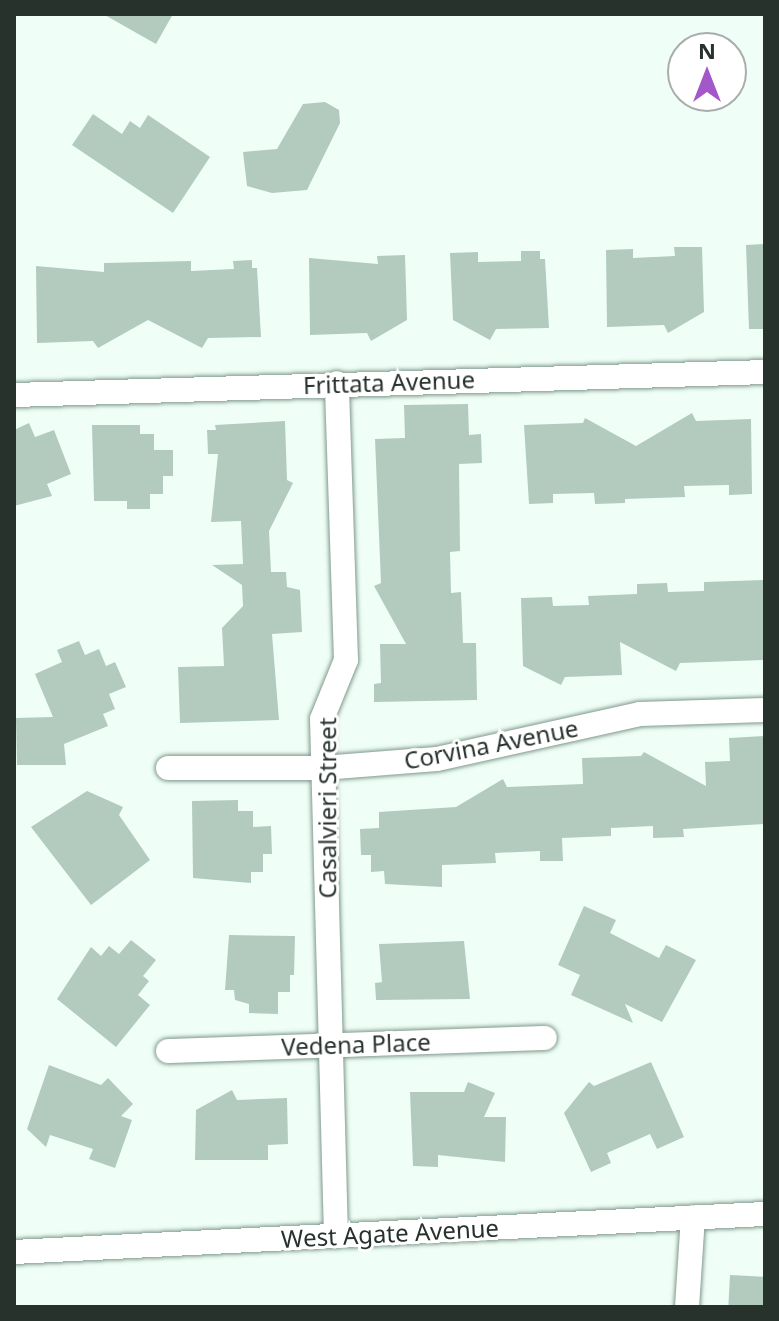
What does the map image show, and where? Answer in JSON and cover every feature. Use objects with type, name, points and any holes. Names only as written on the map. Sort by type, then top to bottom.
[{"type":"street","name":"Frittata Avenue","points":[[14,395],[765,372]]},
{"type":"street","name":"Casalvieri Street","points":[[336,1236],[322,719],[346,660],[337,383]]},
{"type":"street","name":"Corvina Avenue","points":[[168,768],[323,768],[437,759],[640,714],[765,710]]},
{"type":"street","name":"Vedena Place","points":[[168,1051],[545,1038]]},
{"type":"street","name":"West Agate Avenue","points":[[14,1252],[765,1214]]},
{"type":"street","points":[[687,1307],[693,1217]]},
{"type":"building","points":[[103,14],[173,14],[156,44]]},
{"type":"building","points":[[325,102],[339,110],[340,123],[307,190],[272,193],[247,186],[243,152],[277,149],[303,104]]},
{"type":"building","points":[[93,114],[122,134],[130,121],[140,128],[148,115],[210,157],[173,213],[72,145]]},
{"type":"building","points":[[765,244],[765,329],[749,329],[746,245]]},
{"type":"building","points":[[674,247],[702,247],[704,312],[668,333],[664,325],[607,327],[606,250],[633,249],[633,258],[675,256]]},
{"type":"building","points":[[521,251],[540,251],[540,259],[545,259],[549,328],[496,329],[490,340],[453,320],[450,253],[478,252],[478,262],[521,261]]},
{"type":"building","points":[[405,255],[407,320],[371,341],[367,333],[310,335],[309,258],[378,264],[377,256]]},
{"type":"building","points":[[252,260],[252,268],[257,268],[261,337],[208,338],[202,348],[148,320],[98,348],[93,341],[37,343],[36,266],[104,272],[104,263],[191,261],[191,271],[234,269],[233,261]]},
{"type":"building","points":[[468,404],[469,435],[481,434],[482,463],[459,464],[460,551],[450,552],[451,593],[461,592],[463,643],[476,643],[477,700],[374,702],[374,684],[381,683],[380,644],[406,644],[374,586],[381,583],[375,439],[405,438],[404,405]]},
{"type":"building","points":[[692,413],[696,421],[751,419],[752,494],[729,495],[729,485],[684,486],[685,497],[625,499],[625,503],[595,504],[594,493],[553,494],[553,503],[529,504],[524,425],[583,423],[585,418],[636,446]]},
{"type":"building","points":[[285,421],[287,480],[293,483],[269,531],[271,572],[286,572],[287,587],[300,590],[302,632],[272,634],[279,720],[180,723],[178,667],[224,666],[222,628],[243,606],[242,585],[212,565],[243,564],[241,521],[211,522],[218,454],[208,454],[207,430],[216,430],[215,425]]},
{"type":"building","points":[[29,423],[35,437],[54,430],[71,474],[47,484],[52,496],[14,506],[14,430]]},
{"type":"building","points":[[92,425],[140,425],[140,434],[154,434],[154,450],[173,450],[173,476],[163,476],[163,494],[150,494],[150,509],[127,509],[127,501],[94,501]]},
{"type":"building","points":[[765,580],[765,660],[680,663],[676,671],[620,642],[622,675],[565,677],[561,685],[523,666],[521,598],[552,597],[553,606],[589,605],[588,596],[637,594],[637,584],[667,583],[668,592],[704,591],[704,582]]},
{"type":"building","points":[[79,641],[85,655],[99,649],[106,666],[115,662],[126,687],[109,694],[115,709],[103,714],[108,726],[64,744],[66,765],[17,765],[16,718],[53,717],[35,674],[62,662],[57,650]]},
{"type":"building","points":[[765,736],[765,824],[683,829],[684,837],[653,838],[653,826],[611,828],[611,836],[562,838],[563,861],[540,861],[540,851],[495,853],[496,863],[442,865],[442,887],[385,884],[384,871],[371,872],[371,855],[361,855],[360,829],[379,828],[379,812],[456,807],[503,779],[507,787],[583,784],[582,758],[641,756],[644,752],[706,786],[705,762],[730,761],[729,738]]},
{"type":"building","points":[[87,791],[123,807],[119,815],[150,860],[91,905],[31,827]]},
{"type":"building","points":[[238,800],[238,811],[253,811],[253,827],[271,826],[272,854],[263,854],[263,872],[251,872],[251,883],[193,878],[192,801]]},
{"type":"building","points":[[584,906],[616,920],[610,933],[659,958],[666,945],[696,960],[662,1022],[625,1004],[633,1023],[571,995],[580,975],[558,965]]},
{"type":"building","points":[[229,935],[295,936],[294,975],[290,975],[290,992],[278,992],[278,1014],[249,1013],[249,1004],[235,1000],[234,990],[225,990]]},
{"type":"building","points":[[131,940],[156,960],[143,976],[149,981],[138,995],[150,1005],[116,1047],[57,999],[91,947],[101,956],[109,946],[119,954]]},
{"type":"building","points":[[464,941],[470,999],[376,1000],[375,983],[382,982],[379,944]]},
{"type":"building","points":[[651,1062],[684,1137],[657,1149],[650,1134],[607,1153],[611,1163],[591,1172],[564,1113],[589,1082],[594,1086]]},
{"type":"building","points":[[49,1065],[101,1085],[108,1078],[133,1104],[121,1116],[132,1120],[115,1168],[89,1159],[93,1149],[50,1135],[46,1147],[27,1129]]},
{"type":"building","points":[[468,1082],[495,1093],[484,1117],[506,1117],[505,1162],[438,1155],[438,1167],[413,1166],[410,1092],[464,1092]]},
{"type":"building","points":[[232,1090],[237,1100],[287,1098],[288,1144],[268,1145],[268,1160],[195,1160],[196,1110]]},
{"type":"building","points":[[730,1275],[765,1277],[763,1307],[728,1307]]}]
